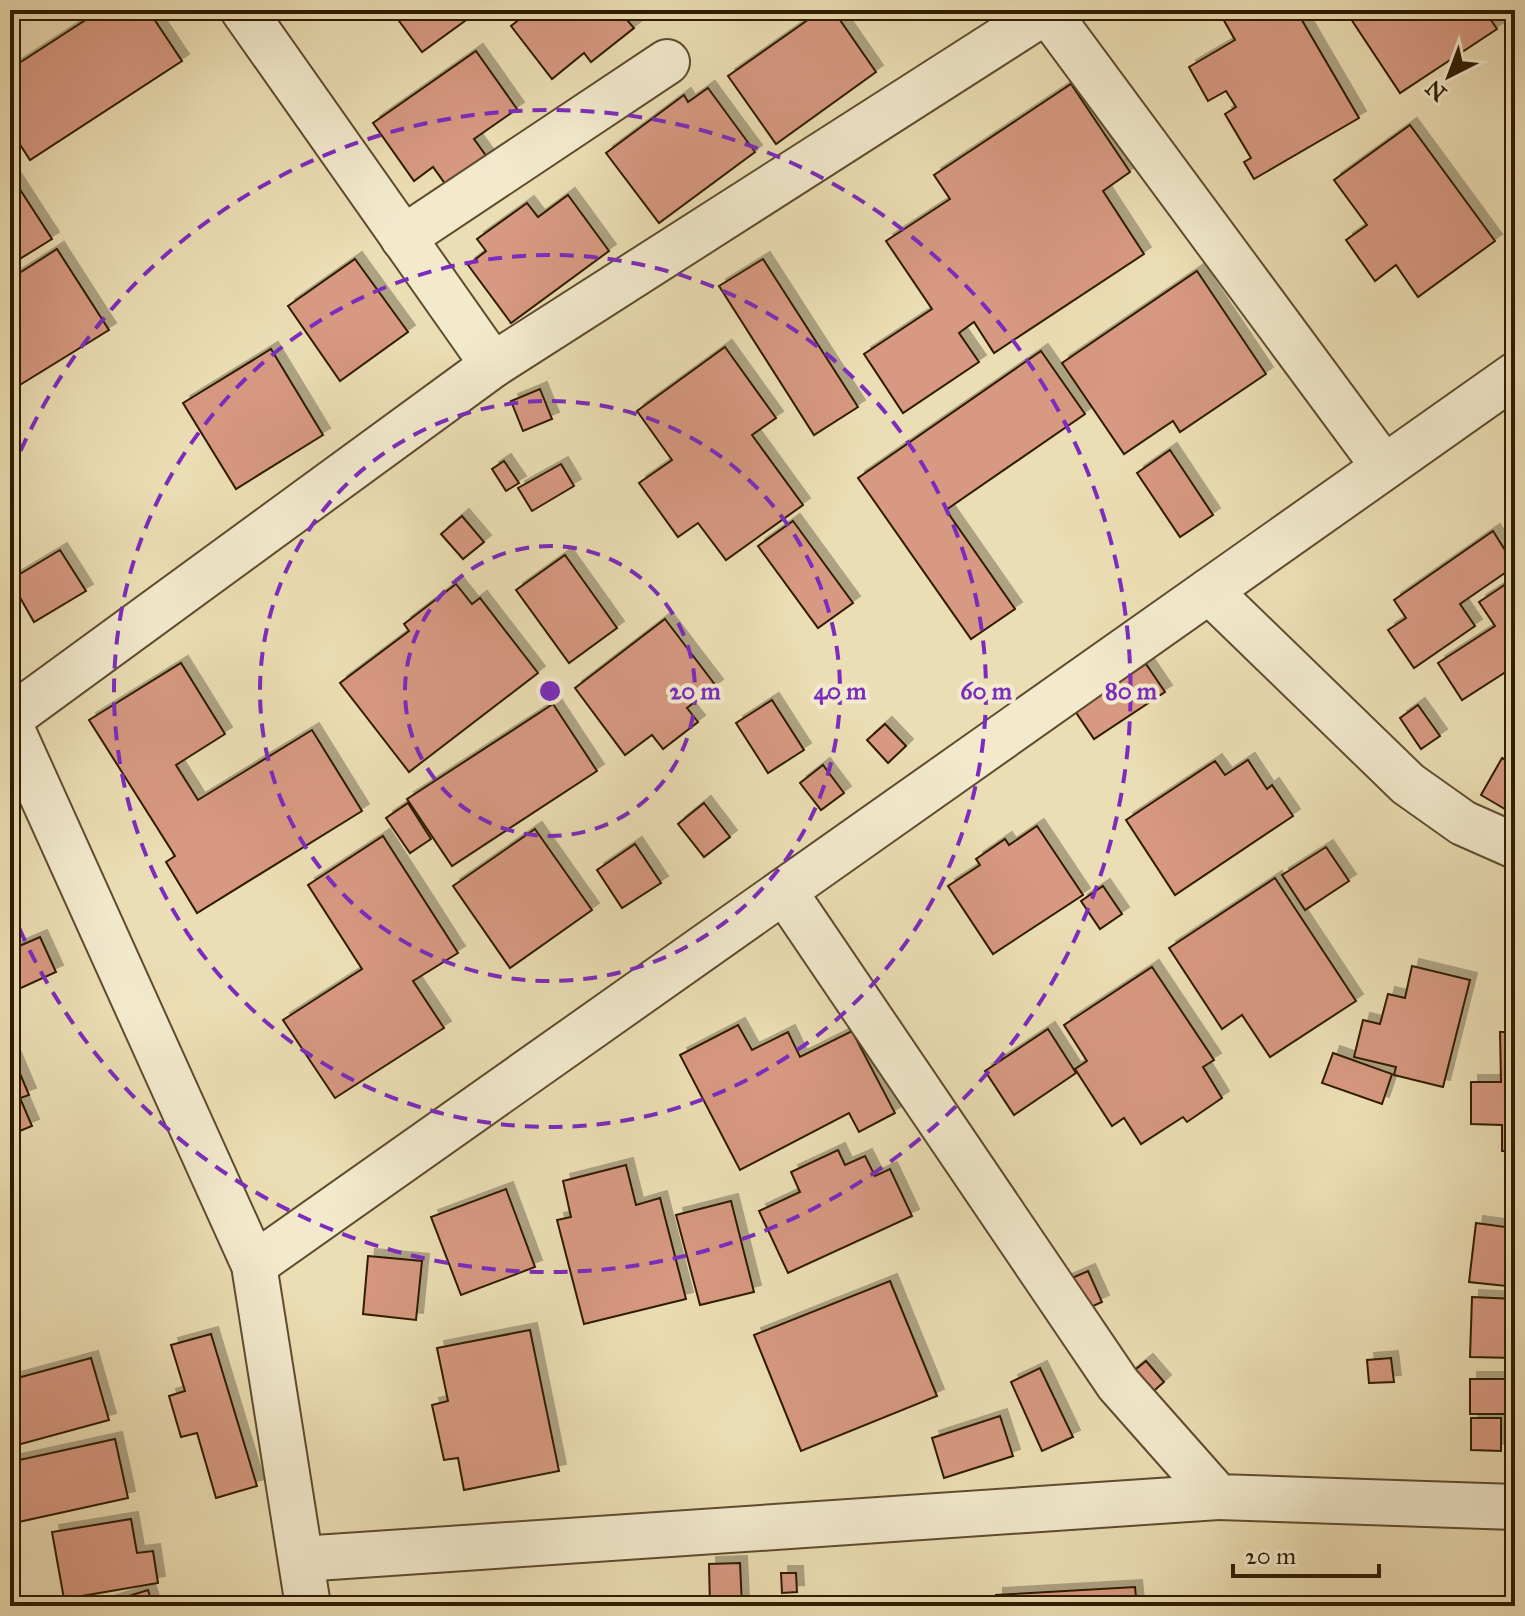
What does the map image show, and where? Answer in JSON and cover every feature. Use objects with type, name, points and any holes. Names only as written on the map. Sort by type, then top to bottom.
[{"type":"street","points":[[243,10],[493,365]]},
{"type":"street","points":[[10,718],[493,365],[1047,10],[1384,467]]},
{"type":"street","points":[[403,238],[667,62]]},
{"type":"street","points":[[254,1265],[1515,375]]},
{"type":"street","points":[[1209,591],[1408,784],[1463,823],[1515,846]]},
{"type":"street","points":[[10,725],[254,1265],[308,1606]]},
{"type":"street","points":[[784,891],[1118,1384],[1218,1497]]},
{"type":"street","points":[[301,1559],[1218,1497],[1515,1507]]},
{"type":"building","points":[[101,10],[148,10],[182,61],[30,160],[10,129],[10,69]]},
{"type":"building","points":[[391,10],[480,10],[422,52]]},
{"type":"building","points":[[531,10],[640,10],[627,20],[634,28],[591,62],[584,53],[552,79],[511,26]]},
{"type":"building","points":[[822,10],[833,10],[876,72],[776,144],[728,76]]},
{"type":"building","points":[[1234,10],[1296,10],[1359,118],[1254,179],[1244,162],[1251,158],[1225,114],[1236,107],[1226,91],[1208,101],[1189,67],[1235,40],[1222,17]]},
{"type":"building","points":[[1345,10],[1484,10],[1497,29],[1400,93]]},
{"type":"building","points":[[476,51],[517,109],[474,139],[487,157],[446,185],[433,167],[414,181],[373,123]]},
{"type":"building","points":[[1071,84],[1130,172],[1103,191],[1144,254],[994,353],[974,322],[959,333],[979,362],[903,413],[864,354],[932,309],[886,241],[950,199],[934,175]]},
{"type":"building","points":[[708,88],[755,152],[659,223],[606,153],[684,95],[688,102]]},
{"type":"building","points":[[1410,125],[1495,241],[1418,297],[1396,265],[1375,281],[1346,240],[1367,225],[1334,180]]},
{"type":"building","points":[[10,174],[52,239],[10,265]]},
{"type":"building","points":[[568,195],[609,251],[511,323],[468,265],[486,251],[477,239],[527,203],[538,217]]},
{"type":"building","points":[[57,249],[109,330],[10,391],[10,279]]},
{"type":"building","points":[[355,259],[408,332],[340,381],[288,306]]},
{"type":"building","points":[[763,259],[858,407],[814,435],[719,286]]},
{"type":"building","points":[[1197,271],[1266,374],[1180,432],[1173,421],[1124,454],[1062,363]]},
{"type":"building","points":[[725,347],[776,418],[752,435],[803,505],[726,560],[698,523],[678,537],[639,483],[672,460],[637,411]]},
{"type":"building","points":[[271,349],[323,435],[236,489],[183,403]]},
{"type":"building","points":[[1041,351],[1085,414],[946,510],[1015,609],[971,639],[858,478]]},
{"type":"building","points":[[540,389],[552,419],[523,431],[511,401]]},
{"type":"building","points":[[1170,450],[1213,515],[1180,537],[1137,473]]},
{"type":"building","points":[[504,461],[519,483],[506,491],[492,469]]},
{"type":"building","points":[[561,464],[574,486],[532,511],[518,488]]},
{"type":"building","points":[[462,516],[484,542],[463,559],[441,534]]},
{"type":"building","points":[[793,521],[853,603],[818,628],[758,546]]},
{"type":"building","points":[[1493,531],[1515,566],[1460,604],[1475,626],[1414,668],[1388,630],[1406,618],[1394,600]]},
{"type":"building","points":[[60,550],[86,591],[34,622],[10,580]]},
{"type":"building","points":[[565,555],[617,628],[569,663],[516,590]]},
{"type":"building","points":[[1515,578],[1515,666],[1462,700],[1438,663],[1495,626],[1479,602]]},
{"type":"building","points":[[456,584],[472,604],[480,598],[538,673],[409,772],[340,683],[409,631],[404,624]]},
{"type":"building","points":[[665,619],[716,686],[687,708],[698,722],[663,749],[652,735],[625,755],[575,688]]},
{"type":"building","points":[[181,663],[225,734],[176,765],[198,800],[312,730],[362,811],[197,913],[166,862],[175,856],[89,720]]},
{"type":"building","points":[[1146,664],[1165,692],[1094,739],[1075,711]]},
{"type":"building","points":[[772,700],[804,750],[768,773],[736,723]]},
{"type":"building","points":[[553,704],[597,771],[452,866],[407,799]]},
{"type":"building","points":[[1418,705],[1440,736],[1421,749],[1400,718]]},
{"type":"building","points":[[885,724],[906,746],[888,763],[867,740]]},
{"type":"building","points":[[1502,758],[1515,765],[1515,815],[1481,795]]},
{"type":"building","points":[[1248,760],[1267,789],[1272,785],[1293,816],[1175,895],[1126,820],[1215,761],[1225,775]]},
{"type":"building","points":[[823,765],[844,793],[821,810],[800,783]]},
{"type":"building","points":[[408,803],[431,839],[410,853],[386,818]]},
{"type":"building","points":[[704,803],[730,837],[704,857],[678,824]]},
{"type":"building","points":[[1037,826],[1083,895],[993,954],[948,886],[980,865],[976,859],[1005,839],[1009,845]]},
{"type":"building","points":[[535,829],[592,910],[510,968],[453,886]]},
{"type":"building","points":[[383,836],[458,953],[413,981],[444,1028],[335,1098],[283,1020],[362,969],[308,885]]},
{"type":"building","points":[[635,844],[661,883],[622,908],[597,870]]},
{"type":"building","points":[[1326,847],[1349,881],[1305,910],[1282,875]]},
{"type":"building","points":[[1275,878],[1356,1001],[1270,1057],[1242,1015],[1222,1029],[1169,948]]},
{"type":"building","points":[[1103,886],[1122,914],[1100,929],[1081,901]]},
{"type":"building","points":[[40,937],[56,972],[10,993],[10,950]]},
{"type":"building","points":[[1412,966],[1470,980],[1443,1087],[1394,1075],[1396,1067],[1354,1057],[1363,1020],[1380,1024],[1388,994],[1405,998]]},
{"type":"building","points":[[1152,967],[1214,1060],[1203,1067],[1222,1098],[1187,1122],[1183,1117],[1141,1144],[1124,1118],[1112,1126],[1075,1069],[1087,1061],[1064,1025]]},
{"type":"building","points":[[738,1025],[752,1050],[788,1032],[800,1057],[852,1031],[895,1113],[859,1132],[849,1113],[740,1170],[680,1055]]},
{"type":"building","points":[[1048,1029],[1076,1073],[1014,1115],[985,1071]]},
{"type":"building","points":[[1500,1032],[1515,1032],[1515,1151],[1502,1151],[1502,1125],[1471,1124],[1471,1082],[1501,1082]]},
{"type":"building","points":[[10,1050],[29,1095],[20,1098],[32,1126],[10,1135]]},
{"type":"building","points":[[1333,1053],[1392,1074],[1382,1104],[1322,1083]]},
{"type":"building","points":[[838,1150],[845,1165],[865,1156],[875,1176],[890,1169],[912,1216],[788,1273],[759,1211],[800,1192],[791,1172]]},
{"type":"building","points":[[626,1165],[636,1205],[660,1198],[686,1299],[584,1324],[557,1220],[571,1217],[563,1181]]},
{"type":"building","points":[[1507,1172],[1515,1172],[1515,1208],[1507,1208]]},
{"type":"building","points":[[506,1189],[535,1267],[461,1295],[431,1217]]},
{"type":"building","points":[[731,1201],[754,1292],[700,1305],[676,1215]]},
{"type":"building","points":[[1476,1223],[1513,1228],[1506,1286],[1469,1282]]},
{"type":"building","points":[[368,1256],[422,1261],[416,1320],[363,1314]]},
{"type":"building","points":[[1088,1271],[1102,1302],[1080,1312],[1065,1281]]},
{"type":"building","points":[[890,1281],[937,1396],[801,1451],[754,1335]]},
{"type":"building","points":[[1472,1297],[1515,1299],[1515,1358],[1470,1357]]},
{"type":"building","points":[[530,1330],[559,1471],[464,1490],[458,1458],[444,1460],[432,1405],[448,1401],[437,1348]]},
{"type":"building","points":[[211,1334],[257,1486],[216,1498],[197,1433],[181,1437],[169,1396],[185,1391],[171,1345]]},
{"type":"building","points":[[91,1358],[109,1420],[10,1447],[10,1380]]},
{"type":"building","points":[[1391,1358],[1394,1382],[1369,1383],[1367,1360]]},
{"type":"building","points":[[1146,1361],[1164,1382],[1148,1396],[1130,1374]]},
{"type":"building","points":[[1040,1368],[1073,1437],[1042,1451],[1011,1382]]},
{"type":"building","points":[[1470,1379],[1515,1379],[1515,1414],[1470,1414]]},
{"type":"building","points":[[1000,1416],[1013,1456],[944,1478],[932,1438]]},
{"type":"building","points":[[1471,1418],[1501,1418],[1501,1451],[1471,1450]]},
{"type":"building","points":[[115,1439],[128,1498],[14,1523],[10,1504],[10,1462]]},
{"type":"building","points":[[131,1519],[137,1553],[153,1551],[158,1583],[64,1599],[52,1532]]},
{"type":"building","points":[[740,1563],[742,1606],[710,1606],[709,1564]]},
{"type":"building","points":[[781,1573],[796,1573],[797,1592],[782,1593]]},
{"type":"building","points":[[1135,1587],[1137,1606],[996,1606],[996,1595]]},
{"type":"building","points":[[148,1590],[153,1606],[97,1606]]}]
